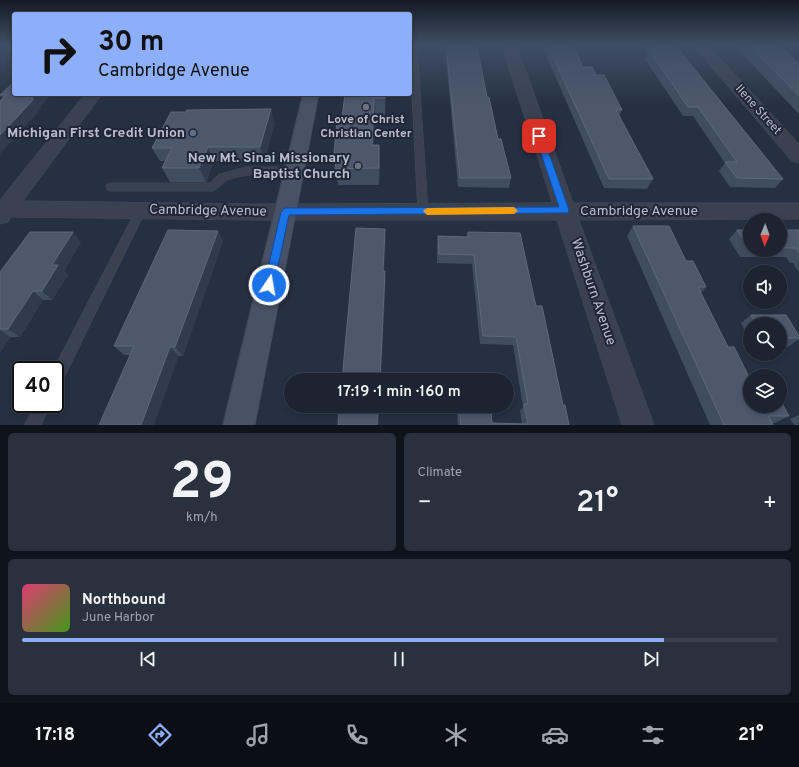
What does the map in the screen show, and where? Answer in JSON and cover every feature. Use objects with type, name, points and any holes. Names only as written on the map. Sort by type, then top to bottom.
[{"type":"street","name":"Washburn Avenue","points":[[516,66],[638,425]]},
{"type":"street","name":"Ilene Street","points":[[718,66],[799,156]]},
{"type":"street","points":[[2,212],[92,96]]},
{"type":"street","points":[[239,425],[312,96]]},
{"type":"street","name":"Cambridge Avenue","points":[[2,212],[141,210],[285,212],[799,210]]},
{"type":"lane","points":[[414,66],[423,211]]},
{"type":"lane","points":[[111,188],[213,187],[222,178],[246,171],[294,170]]},
{"type":"lane","points":[[64,363],[141,210]]},
{"type":"lane","points":[[33,425],[39,413]]},
{"type":"building","points":[[448,66],[481,66],[498,139],[501,139],[511,178],[460,178]]},
{"type":"building","points":[[557,66],[592,67],[596,75],[604,75],[622,110],[616,110],[653,179],[609,179]]},
{"type":"building","points":[[660,66],[692,66],[783,179],[737,178],[725,162],[737,162],[698,107],[688,107]]},
{"type":"building","points":[[769,66],[799,66],[799,96]]},
{"type":"building","points":[[12,84],[12,96],[34,96],[31,99],[34,99],[0,135],[0,101],[6,95],[0,95]]},
{"type":"building","points":[[345,96],[385,96],[385,98],[374,98],[372,145],[379,145],[379,168],[335,169],[337,153],[334,153],[336,131],[337,125],[341,125]]},
{"type":"building","points":[[271,109],[260,147],[208,147],[199,168],[162,168],[172,148],[152,148],[171,112],[186,112],[187,110]]},
{"type":"building","points":[[633,226],[669,226],[686,261],[693,261],[706,287],[698,287],[728,347],[734,347],[745,369],[743,369],[743,413],[787,412],[789,416],[769,416],[773,425],[724,425]]},
{"type":"building","points":[[356,228],[385,229],[383,271],[385,271],[380,373],[343,373]]},
{"type":"building","points":[[168,230],[218,231],[175,347],[170,347],[141,425],[99,425],[134,346],[114,346]]},
{"type":"building","points":[[737,230],[743,230],[743,239]]},
{"type":"building","points":[[787,230],[799,230],[799,253],[796,248],[787,248]]},
{"type":"building","points":[[30,232],[73,232],[52,265],[58,265],[42,291],[33,291],[8,329],[0,329],[0,272]]},
{"type":"building","points":[[468,232],[520,233],[536,306],[542,306],[563,405],[565,405],[569,425],[461,425],[460,413],[491,413],[492,423],[528,424],[524,404],[528,404],[516,337],[483,336],[474,255],[439,254],[438,236],[468,237]]},
{"type":"building","points":[[751,315],[786,315],[799,338],[787,338],[787,317],[752,317]]},
{"type":"building","points":[[339,413],[378,413],[377,425],[338,425]]},
{"type":"slow traffic","points":[[427,211],[514,211]]},
{"type":"place","name":"Love of Christ Christian Center","points":[[366,107]]},
{"type":"place","name":"Michigan First Credit Union","points":[[193,133]]},
{"type":"place","name":"New Mt. Sinai Missionary Baptist Church","points":[[358,166]]},
{"type":"route","points":[[269,285],[285,212],[565,210],[539,136]]}]
